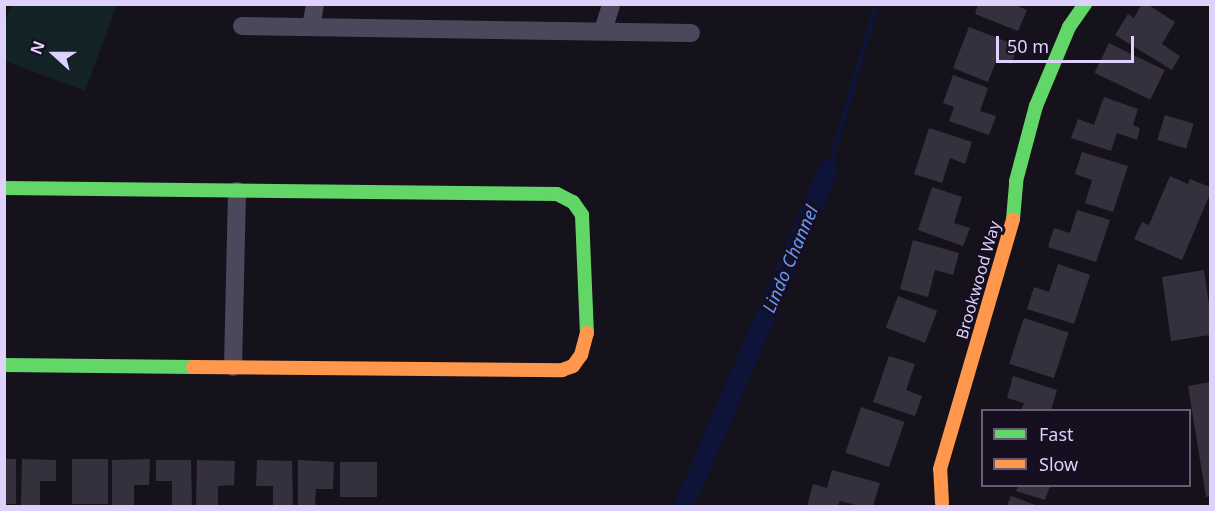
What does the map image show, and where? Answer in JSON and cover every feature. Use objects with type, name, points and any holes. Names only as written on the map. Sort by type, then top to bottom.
[{"type":"street","points":[[310,27],[315,4]]},
{"type":"street","points":[[603,32],[611,4]]},
{"type":"street","name":"Brookwood Way","points":[[942,503],[940,469],[1012,225],[1016,181],[1036,106],[1069,27],[1085,4]]},
{"type":"street","points":[[242,26],[691,33]]},
{"type":"street","points":[[4,188],[557,194],[573,202],[582,215],[587,340],[581,355],[573,366],[562,370],[4,365]]},
{"type":"street","points":[[233,367],[237,191]]},
{"type":"shaded area","points":[[11,5],[117,5],[85,91],[5,61],[5,21]]},
{"type":"building","points":[[978,4],[1014,4],[1027,10],[1018,31],[975,14]]},
{"type":"building","points":[[1142,4],[1147,4],[1175,22],[1162,44],[1180,56],[1172,70],[1115,35],[1128,14],[1134,18]]},
{"type":"building","points":[[969,27],[1018,46],[1011,64],[997,59],[988,82],[953,68]]},
{"type":"building","points":[[1109,43],[1165,70],[1150,100],[1095,73]]},
{"type":"building","points":[[953,75],[988,88],[980,111],[996,116],[989,135],[949,121],[954,107],[943,103]]},
{"type":"building","points":[[1104,97],[1138,109],[1133,125],[1140,128],[1137,140],[1117,133],[1111,151],[1071,138],[1078,119],[1094,125]]},
{"type":"building","points":[[1165,115],[1194,124],[1186,149],[1157,140]]},
{"type":"building","points":[[929,128],[972,142],[965,164],[950,158],[942,183],[914,174]]},
{"type":"building","points":[[1082,152],[1128,166],[1113,212],[1085,203],[1092,180],[1075,174]]},
{"type":"building","points":[[1170,176],[1188,184],[1190,179],[1210,187],[1210,194],[1182,260],[1134,239],[1142,222],[1149,225]]},
{"type":"building","points":[[932,187],[962,197],[954,223],[970,228],[963,246],[918,230]]},
{"type":"building","points":[[1077,210],[1110,220],[1096,262],[1048,247],[1054,228],[1070,233]]},
{"type":"building","points":[[913,240],[959,253],[953,275],[935,270],[928,297],[900,289]]},
{"type":"building","points":[[1058,264],[1090,275],[1074,324],[1027,309],[1034,287],[1049,292]]},
{"type":"building","points":[[1204,270],[1210,312],[1210,335],[1171,341],[1162,277]]},
{"type":"building","points":[[898,296],[937,311],[925,343],[886,328]]},
{"type":"building","points":[[1024,318],[1069,333],[1054,378],[1009,364]]},
{"type":"building","points":[[889,356],[915,364],[906,390],[922,396],[915,416],[873,402]]},
{"type":"building","points":[[1013,376],[1057,390],[1051,409],[1021,409],[1024,403],[1007,398]]},
{"type":"building","points":[[1210,382],[1210,496],[1206,497],[1188,386]]},
{"type":"building","points":[[861,407],[904,422],[889,467],[845,452]]},
{"type":"building","points":[[4,459],[16,459],[16,504],[4,504]]},
{"type":"building","points":[[22,459],[56,460],[56,481],[40,481],[40,506],[21,505]]},
{"type":"building","points":[[72,459],[108,459],[108,504],[72,504]]},
{"type":"building","points":[[150,459],[149,485],[134,485],[134,505],[112,505],[112,460]]},
{"type":"building","points":[[156,460],[191,460],[192,505],[172,505],[172,481],[156,481]]},
{"type":"building","points":[[197,460],[235,461],[234,485],[218,486],[218,506],[196,506]]},
{"type":"building","points":[[257,460],[292,461],[293,506],[273,506],[273,486],[256,486]]},
{"type":"building","points":[[298,460],[334,462],[333,489],[316,489],[315,506],[298,506]]},
{"type":"building","points":[[340,462],[377,462],[377,497],[340,497]]},
{"type":"building","points":[[832,470],[880,483],[873,506],[860,506],[840,501],[838,506],[807,506],[813,484],[827,488]]},
{"type":"building","points":[[1018,487],[1050,487],[1045,500],[1016,491]]},
{"type":"building","points":[[1011,496],[1038,506],[1007,506]]},
{"type":"waterway","name":"Lindo Channel","points":[[828,170],[876,4]]},
{"type":"waterway","name":"Lindo Channel","points":[[684,506],[828,170]]},
{"type":"traffic: fast","points":[[1013,219],[1016,181],[1036,106],[1069,27],[1085,4]]},
{"type":"traffic: fast","points":[[4,188],[557,194],[573,202],[582,215],[587,333]]},
{"type":"traffic: fast","points":[[4,365],[193,367]]},
{"type":"traffic: slow","points":[[942,503],[940,469],[1013,219]]},
{"type":"traffic: slow","points":[[193,367],[562,370],[573,366],[581,355],[587,333]]}]
